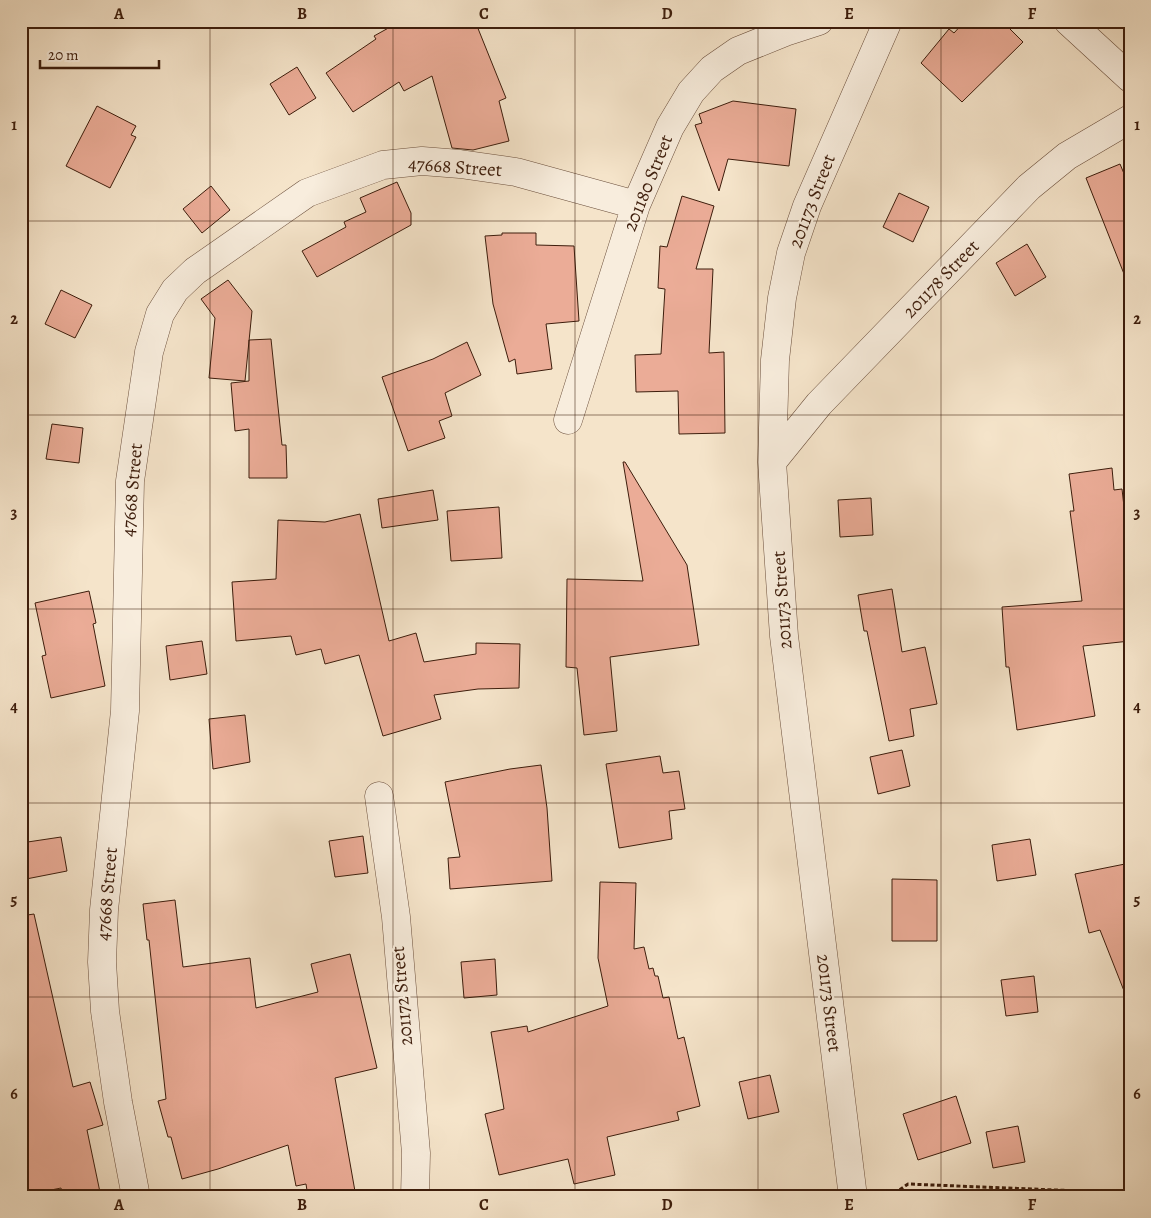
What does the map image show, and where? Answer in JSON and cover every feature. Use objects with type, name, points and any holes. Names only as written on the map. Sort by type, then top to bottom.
[{"type":"street","name":"201180 Street","points":[[568,420],[636,205],[670,127],[691,92],[712,69],[738,51],[819,21]]},
{"type":"street","name":"201173 Street","points":[[853,1197],[784,636],[772,462],[775,360],[782,298],[791,253],[807,206],[888,21]]},
{"type":"street","points":[[1068,21],[1130,78]]},
{"type":"street","name":"201178 Street","points":[[772,462],[818,404],[1029,187],[1067,156],[1130,119]]},
{"type":"street","name":"47668 Street","points":[[136,1197],[117,1093],[105,1011],[102,962],[104,910],[125,711],[130,481],[149,352],[160,314],[175,290],[195,271],[307,193],[383,165],[422,161],[516,172],[636,205]]},
{"type":"street","name":"201172 Street","points":[[380,796],[396,917],[416,1154],[415,1197]]},
{"type":"path","points":[[889,1197],[908,1184],[1130,1193]]},
{"type":"building","points":[[401,21],[475,21],[506,98],[499,101],[509,141],[473,150],[452,148],[432,76],[404,91],[399,82],[353,112],[326,73],[376,39],[374,36]]},
{"type":"building","points":[[965,21],[1002,21],[1023,42],[962,102],[921,63],[949,29],[954,33]]},
{"type":"building","points":[[297,67],[316,98],[289,115],[270,84]]},
{"type":"building","points":[[733,101],[796,109],[789,166],[728,159],[719,191],[695,125],[702,123],[699,114]]},
{"type":"building","points":[[97,106],[136,126],[131,135],[136,137],[110,188],[66,166]]},
{"type":"building","points":[[1120,164],[1130,188],[1130,283],[1128,284],[1086,178]]},
{"type":"building","points":[[397,182],[411,213],[411,225],[317,277],[302,251],[346,227],[344,222],[366,212],[360,198]]},
{"type":"building","points":[[211,186],[230,210],[202,233],[183,209]]},
{"type":"building","points":[[899,193],[929,207],[913,242],[883,227]]},
{"type":"building","points":[[682,196],[714,206],[696,269],[713,269],[709,353],[724,352],[725,433],[679,434],[678,391],[636,392],[635,355],[661,354],[665,289],[658,288],[660,246],[667,247]]},
{"type":"building","points":[[502,233],[536,233],[536,245],[574,246],[579,321],[546,324],[552,369],[517,374],[515,359],[509,362],[493,304],[485,236],[502,235]]},
{"type":"building","points":[[1027,244],[1046,277],[1015,296],[996,263]]},
{"type":"building","points":[[228,280],[252,311],[245,381],[209,378],[215,318],[201,299]]},
{"type":"building","points":[[61,290],[92,305],[75,338],[45,324]]},
{"type":"building","points":[[271,339],[282,445],[286,445],[287,478],[249,478],[249,429],[235,431],[231,383],[249,381],[249,340]]},
{"type":"building","points":[[467,342],[481,375],[445,393],[452,416],[439,421],[445,438],[408,451],[382,377],[433,359]]},
{"type":"building","points":[[52,424],[83,428],[79,463],[46,459]]},
{"type":"building","points":[[623,462],[625,462],[687,565],[699,645],[610,657],[617,731],[584,735],[577,668],[566,667],[567,579],[643,581]]},
{"type":"building","points":[[1112,468],[1114,490],[1122,489],[1127,533],[1130,566],[1130,641],[1083,646],[1095,716],[1017,730],[1009,667],[1006,667],[1002,607],[1082,601],[1070,511],[1074,511],[1069,474]]},
{"type":"building","points":[[433,490],[438,520],[382,528],[378,499]]},
{"type":"building","points":[[871,498],[873,535],[840,537],[838,500]]},
{"type":"building","points":[[499,507],[502,558],[451,561],[447,511]]},
{"type":"building","points":[[360,514],[389,641],[416,633],[424,662],[476,654],[476,643],[520,644],[519,688],[478,689],[434,695],[441,719],[383,736],[359,655],[325,664],[321,649],[296,655],[291,636],[236,641],[232,582],[276,579],[278,520],[325,522]]},
{"type":"building","points":[[892,589],[902,652],[925,647],[937,704],[910,709],[914,736],[889,741],[867,631],[864,631],[858,595]]},
{"type":"building","points":[[89,591],[96,623],[93,624],[105,686],[51,698],[42,656],[46,655],[35,603]]},
{"type":"building","points":[[202,641],[207,674],[170,680],[166,646]]},
{"type":"building","points":[[245,715],[250,762],[213,769],[209,719]]},
{"type":"building","points":[[902,750],[910,786],[878,794],[870,757]]},
{"type":"building","points":[[660,756],[663,773],[679,771],[685,809],[669,811],[672,839],[619,848],[606,764]]},
{"type":"building","points":[[541,765],[547,808],[552,881],[450,889],[448,858],[460,857],[445,782]]},
{"type":"building","points":[[363,836],[368,873],[335,877],[329,841]]},
{"type":"building","points":[[61,837],[67,871],[21,880],[21,843]]},
{"type":"building","points":[[1030,839],[1036,875],[997,881],[992,845]]},
{"type":"building","points":[[1130,863],[1130,1001],[1128,1001],[1100,930],[1089,933],[1075,874]]},
{"type":"building","points":[[892,879],[937,880],[937,941],[892,941]]},
{"type":"building","points":[[600,882],[636,883],[634,949],[644,947],[649,969],[653,968],[655,976],[658,976],[663,998],[669,997],[678,1039],[684,1037],[700,1106],[677,1112],[679,1120],[607,1137],[615,1175],[574,1184],[568,1159],[499,1175],[485,1114],[504,1109],[491,1032],[527,1026],[528,1032],[608,1006],[598,958]]},
{"type":"building","points":[[175,900],[183,967],[250,958],[256,1008],[318,992],[311,964],[350,954],[377,1068],[335,1078],[356,1197],[308,1197],[306,1184],[296,1186],[288,1145],[182,1179],[171,1137],[168,1137],[158,1101],[166,1099],[149,940],[147,940],[143,904]]},
{"type":"building","points":[[34,914],[73,1087],[90,1082],[103,1125],[87,1130],[101,1197],[63,1197],[61,1188],[21,1196],[21,916]]},
{"type":"building","points":[[495,959],[497,995],[464,998],[461,962]]},
{"type":"building","points":[[1034,976],[1038,1012],[1006,1016],[1001,980]]},
{"type":"building","points":[[770,1075],[779,1112],[748,1119],[739,1082]]},
{"type":"building","points":[[956,1096],[971,1143],[918,1160],[903,1114]]},
{"type":"building","points":[[1018,1126],[1025,1162],[993,1168],[986,1132]]}]
